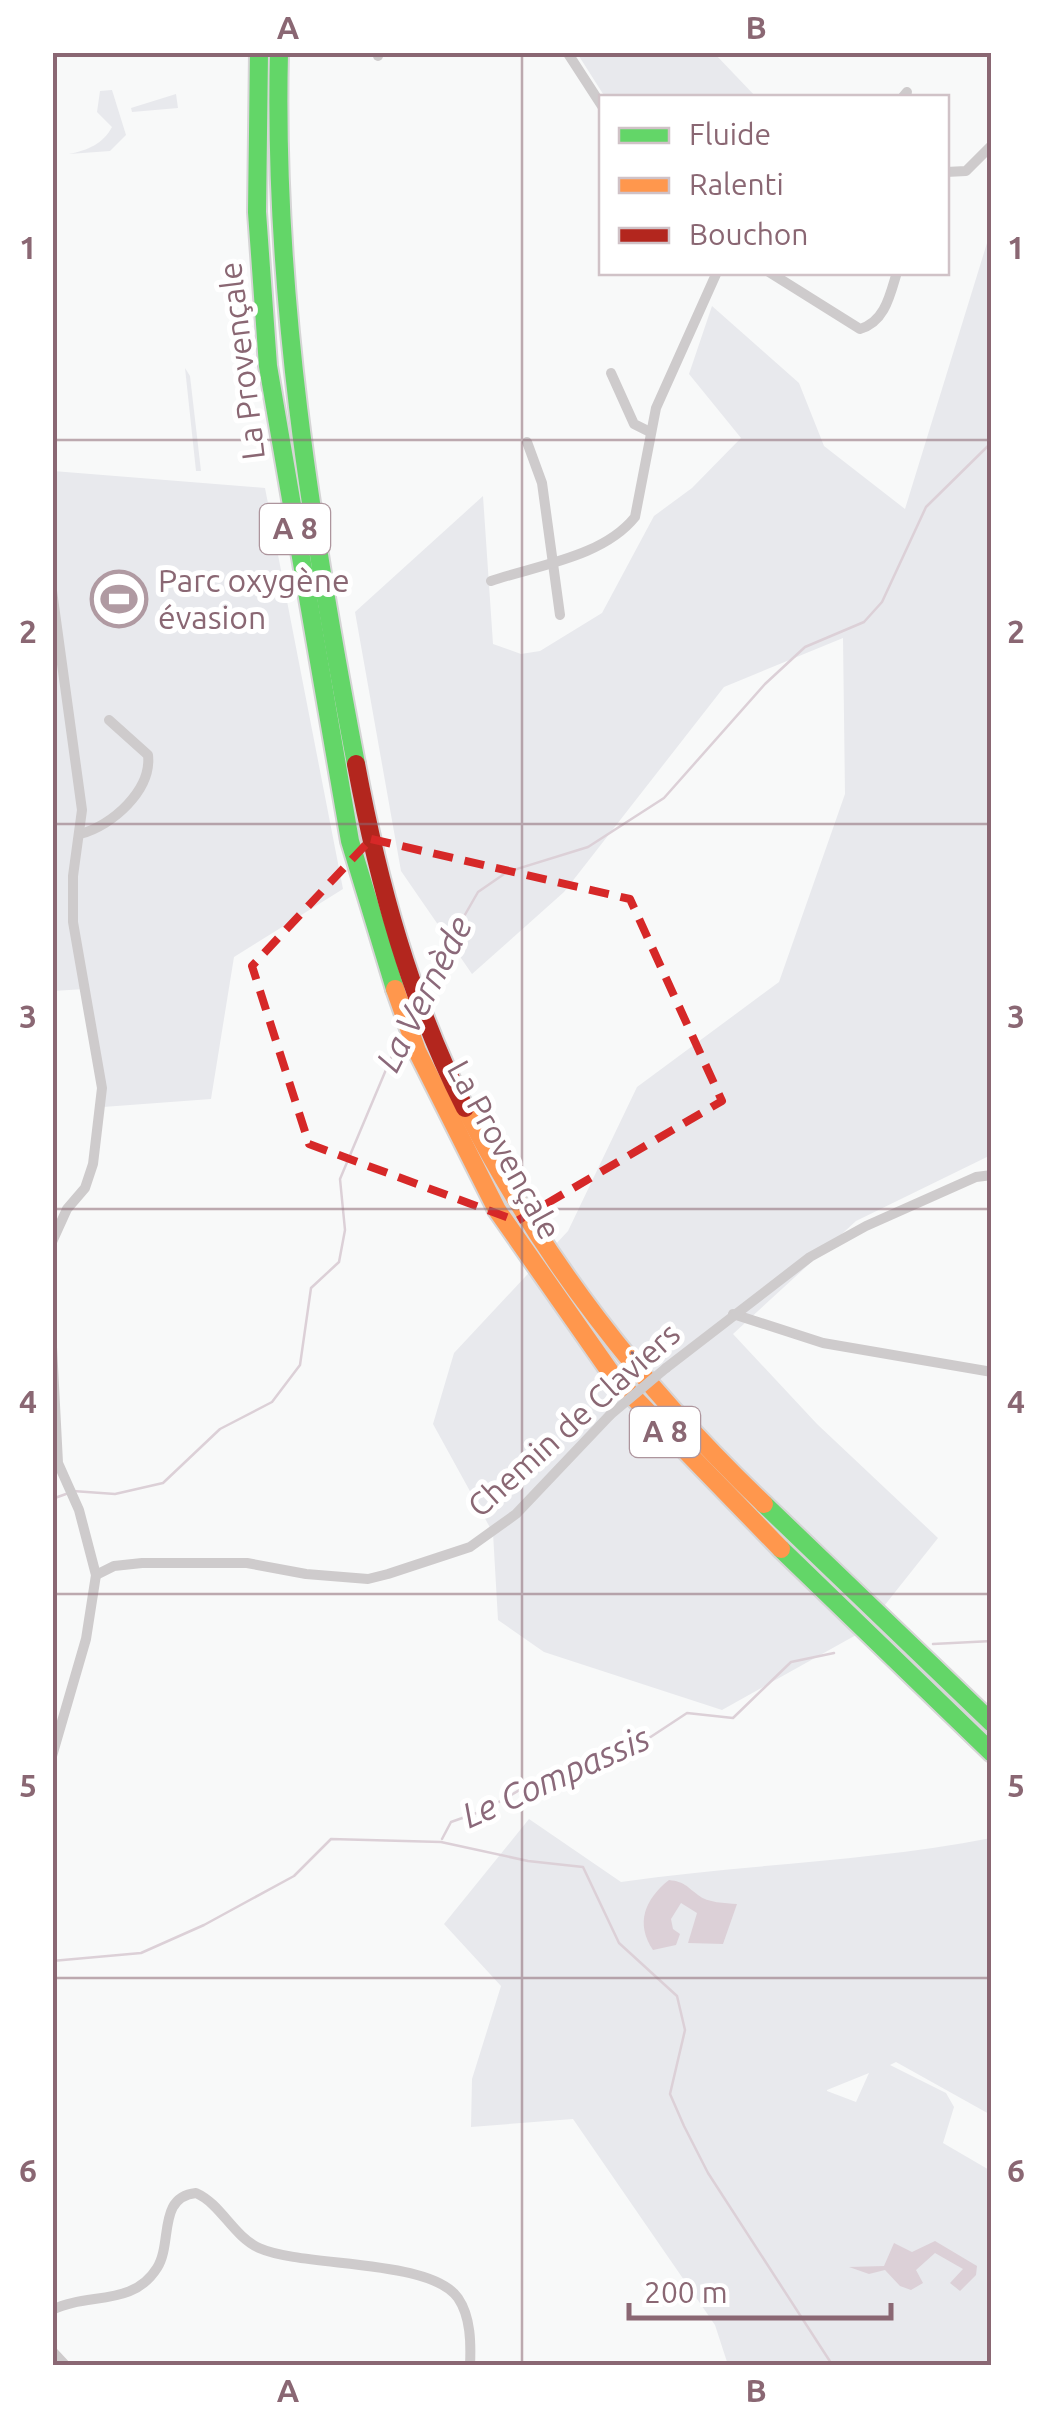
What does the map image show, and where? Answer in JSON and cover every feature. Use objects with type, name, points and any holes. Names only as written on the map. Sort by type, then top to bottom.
[{"type":"highway","name":"La Provençale","points":[[259,52],[257,212],[268,366],[350,841],[396,996],[417,1051],[497,1210],[613,1376],[700,1470],[992,1752]]},
{"type":"highway","name":"La Provençale","points":[[279,52],[278,229],[289,365],[371,838],[410,974],[448,1074],[510,1192],[628,1362],[716,1458],[992,1724]]},
{"type":"street","points":[[567,52],[599,101]]},
{"type":"street","points":[[949,172],[966,171],[992,145]]},
{"type":"street","points":[[490,581],[614,539],[635,517],[650,432],[673,367],[715,275]]},
{"type":"street","points":[[774,275],[860,330],[877,320],[892,295],[896,275]]},
{"type":"street","points":[[611,373],[634,424],[650,432]]},
{"type":"street","points":[[527,442],[542,483],[560,616]]},
{"type":"street","points":[[52,591],[79,770],[80,834],[72,876],[73,922],[102,1088],[93,1164],[85,1188],[67,1209],[52,1242]]},
{"type":"street","points":[[80,834],[104,825],[128,804],[149,764],[148,755],[109,720]]},
{"type":"street","name":"Chemin de Claviers","points":[[96,1575],[114,1566],[142,1563],[247,1563],[306,1574],[368,1579],[470,1547],[501,1525],[610,1416],[666,1368],[810,1258],[866,1226],[992,1174]]},
{"type":"street","points":[[733,1314],[823,1343],[992,1372]]},
{"type":"street","points":[[52,1347],[58,1463],[75,1502],[96,1575],[86,1639],[52,1756]]},
{"type":"street","points":[[52,2310],[76,2301],[124,2295],[143,2283],[156,2271],[165,2252],[171,2208],[181,2197],[196,2193],[258,2248],[374,2267],[447,2287],[465,2313],[470,2366]]},
{"type":"street","points":[[52,2352],[66,2366]]},
{"type":"highlighted area","points":[[371,839],[630,899],[722,1101],[517,1221],[309,1144],[252,966]]},
{"type":"shaded area","points":[[577,53],[714,53],[754,95],[604,95]]},
{"type":"shaded area","points":[[112,90],[126,135],[110,151],[69,154],[94,145],[108,133],[112,127],[97,112],[100,91]]},
{"type":"shaded area","points":[[176,94],[178,108],[132,112],[131,108]]},
{"type":"shaded area","points":[[987,243],[991,246],[991,1155],[856,1221],[733,1334],[817,1424],[938,1538],[865,1630],[722,1710],[544,1652],[498,1620],[493,1533],[433,1424],[454,1353],[568,1231],[637,1087],[779,982],[845,794],[843,638],[724,687],[564,892],[472,974],[401,871],[355,612],[483,496],[493,644],[521,654],[540,651],[602,613],[654,516],[692,488],[741,438],[689,374],[712,306],[799,383],[824,446],[905,509]]},
{"type":"shaded area","points":[[185,368],[190,376],[201,471],[196,471]]},
{"type":"shaded area","points":[[53,471],[265,488],[343,889],[234,957],[211,1099],[103,1107],[85,989],[53,991]]},
{"type":"shaded area","points":[[529,1819],[621,1882],[899,1852],[991,1838],[991,2115],[896,2062],[890,2065],[946,2093],[954,2107],[943,2143],[991,2171],[991,2365],[728,2365],[715,2325],[573,2119],[471,2127],[472,2079],[501,1986],[444,1924]],"holes":[[[869,2073],[856,2102],[827,2090]]]},
{"type":"shaded area","points":[[669,1880],[682,1883],[707,1900],[737,1904],[723,1944],[688,1943],[697,1913],[681,1903],[671,1919],[673,1929],[680,1934],[676,1945],[653,1950],[645,1930],[645,1912]]},
{"type":"shaded area","points":[[935,2241],[977,2266],[976,2275],[960,2291],[950,2283],[963,2269],[935,2253],[916,2270],[923,2283],[911,2290],[900,2286],[885,2270],[869,2274],[849,2267],[884,2266],[894,2243],[912,2252]]},
{"type":"waterway","name":"La Vernède","points":[[424,986],[478,892],[507,872],[588,847],[664,798],[765,684],[805,647],[864,622],[882,602],[926,507],[992,442]]},
{"type":"waterway","name":"La Vernède","points":[[73,1491],[115,1494],[163,1483],[220,1429],[272,1402],[300,1365],[311,1288],[339,1262],[345,1230],[340,1179],[401,1034]]},
{"type":"waterway","name":"La Vernède","points":[[52,1499],[66,1494]]},
{"type":"waterway","name":"Le Compassis","points":[[933,1644],[992,1641]]},
{"type":"waterway","name":"Le Compassis","points":[[442,1839],[451,1822],[485,1810],[542,1777],[577,1769],[643,1742],[687,1713],[733,1718],[791,1662],[834,1653]]},
{"type":"waterway","points":[[52,1961],[141,1953],[204,1925],[294,1876],[331,1839],[441,1842],[528,1861],[583,1867],[619,1943],[677,1996],[685,2030],[670,2094],[708,2173],[833,2366]]},
{"type":"traffic: fast","points":[[259,52],[257,212],[268,366],[350,841],[395,989]]},
{"type":"traffic: fast","points":[[279,52],[282,231],[298,410],[356,764]]},
{"type":"traffic: fast","points":[[764,1504],[992,1723]]},
{"type":"traffic: fast","points":[[781,1549],[992,1753]]},
{"type":"traffic: slow","points":[[395,989],[417,1051],[497,1210],[613,1376],[781,1549]]},
{"type":"traffic: slow","points":[[465,1108],[527,1217],[597,1318],[676,1414],[764,1504]]},
{"type":"traffic: jam","points":[[356,764],[398,940],[428,1025],[465,1108]]},
{"type":"place","name":"Parc oxygène évasion","points":[[119,599]]}]
